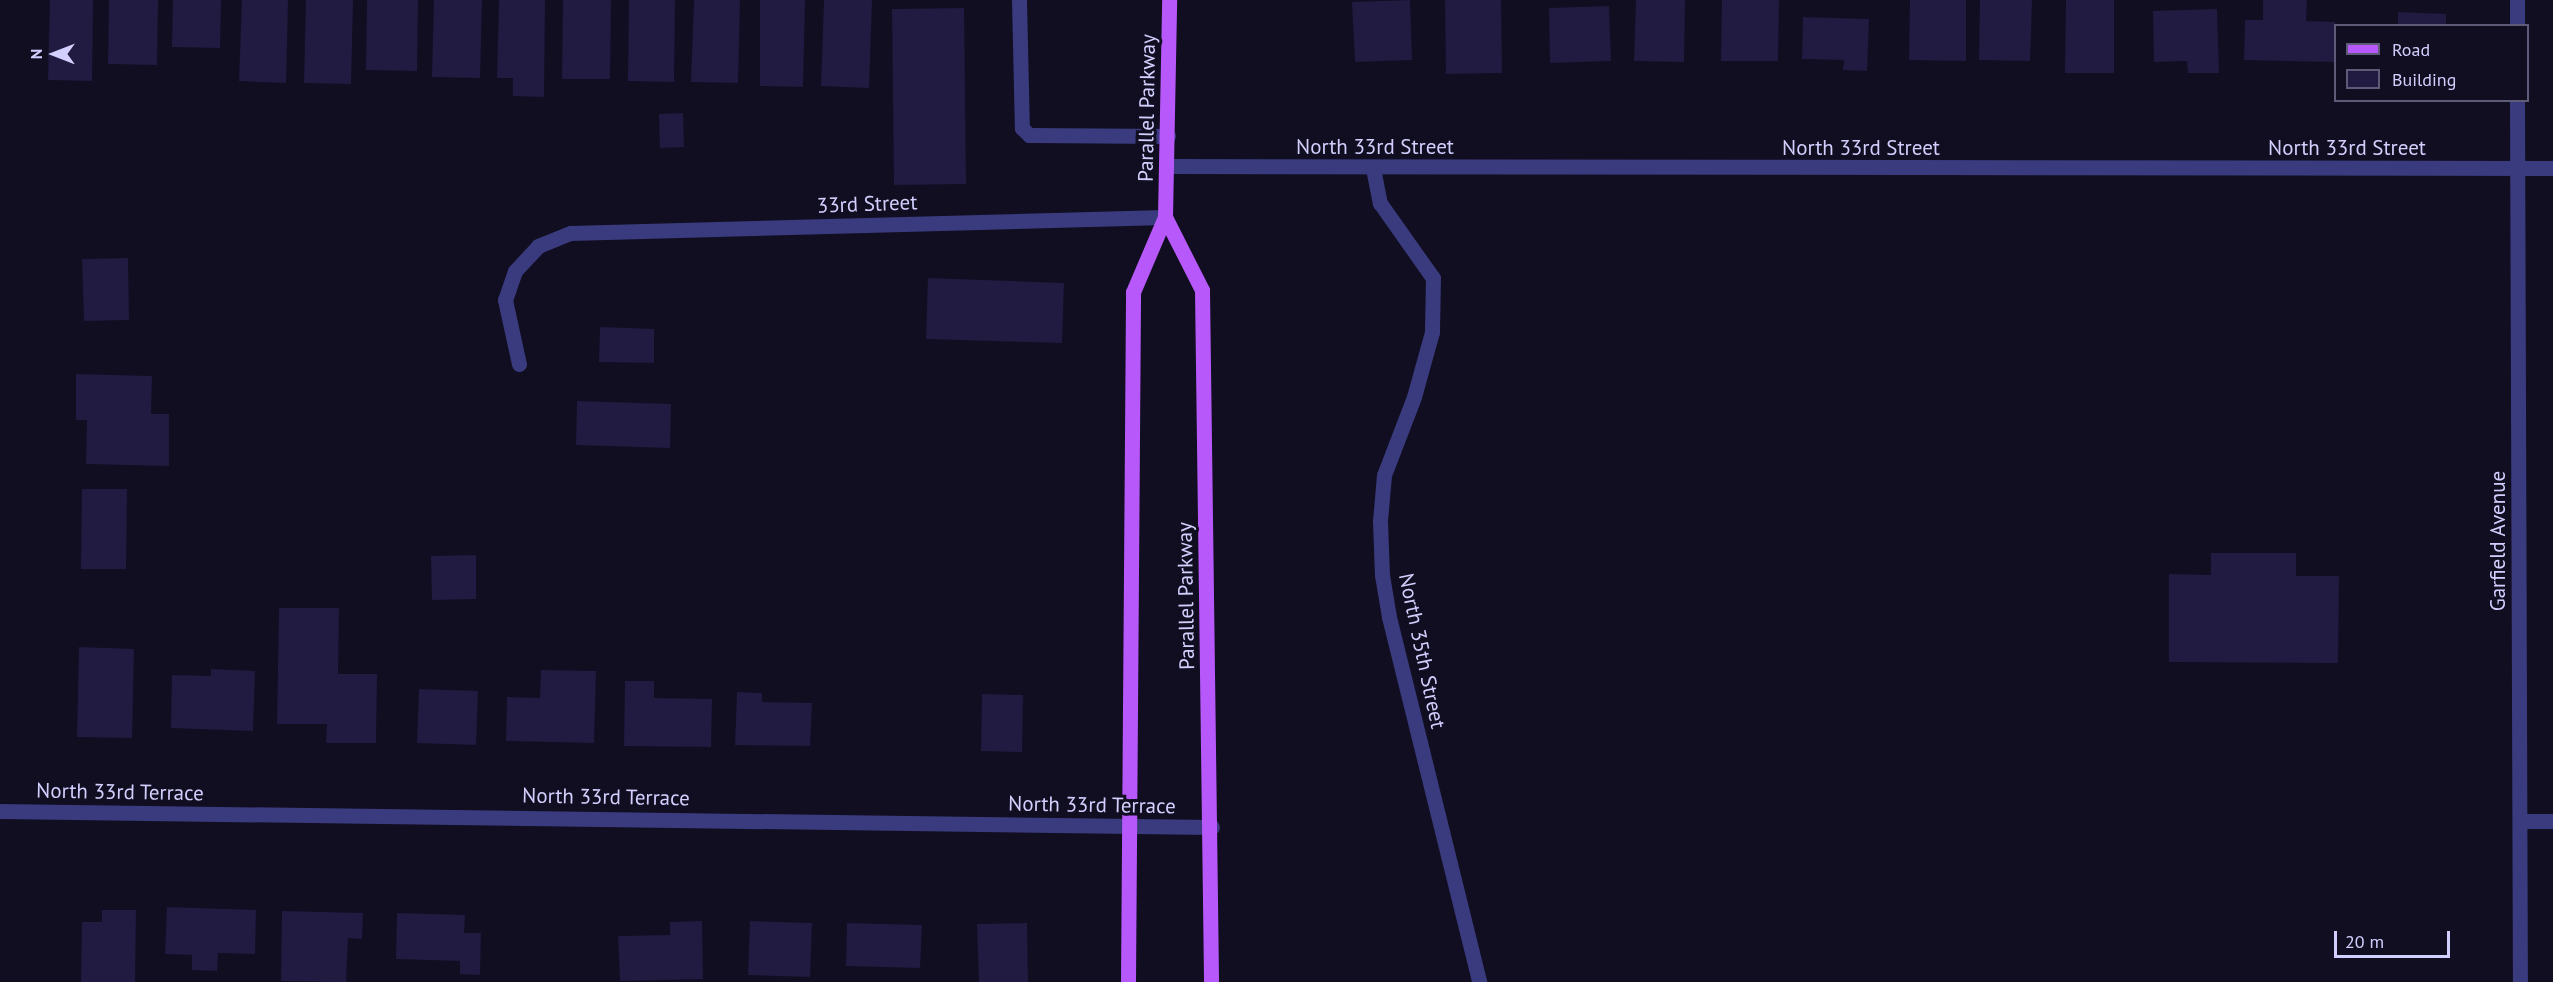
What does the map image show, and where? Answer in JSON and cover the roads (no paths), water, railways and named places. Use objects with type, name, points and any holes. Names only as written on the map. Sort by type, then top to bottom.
[{"type":"main road","name":"Parallel Parkway","points":[[1128,982],[1127,826],[1133,292],[1166,217],[1169,0]]},
{"type":"main road","name":"Parallel Parkway","points":[[1166,217],[1202,290],[1212,827],[1211,982]]},
{"type":"street","points":[[1019,0],[1022,128],[1029,135],[1168,136]]},
{"type":"street","points":[[2517,0],[2517,24]]},
{"type":"street","name":"Garfield Avenue","points":[[2517,102],[2520,982]]},
{"type":"street","name":"North 33rd Street","points":[[1168,166],[2553,168]]},
{"type":"street","name":"North 35th Street","points":[[1373,168],[1380,203],[1433,278],[1432,332],[1414,397],[1384,475],[1380,521],[1382,575],[1389,617],[1479,982]]},
{"type":"street","name":"33rd Street","points":[[519,364],[505,300],[515,272],[538,246],[570,233],[1166,217]]},
{"type":"street","name":"North 33rd Terrace","points":[[0,811],[1212,827]]},
{"type":"street","points":[[2521,821],[2553,821]]}]
